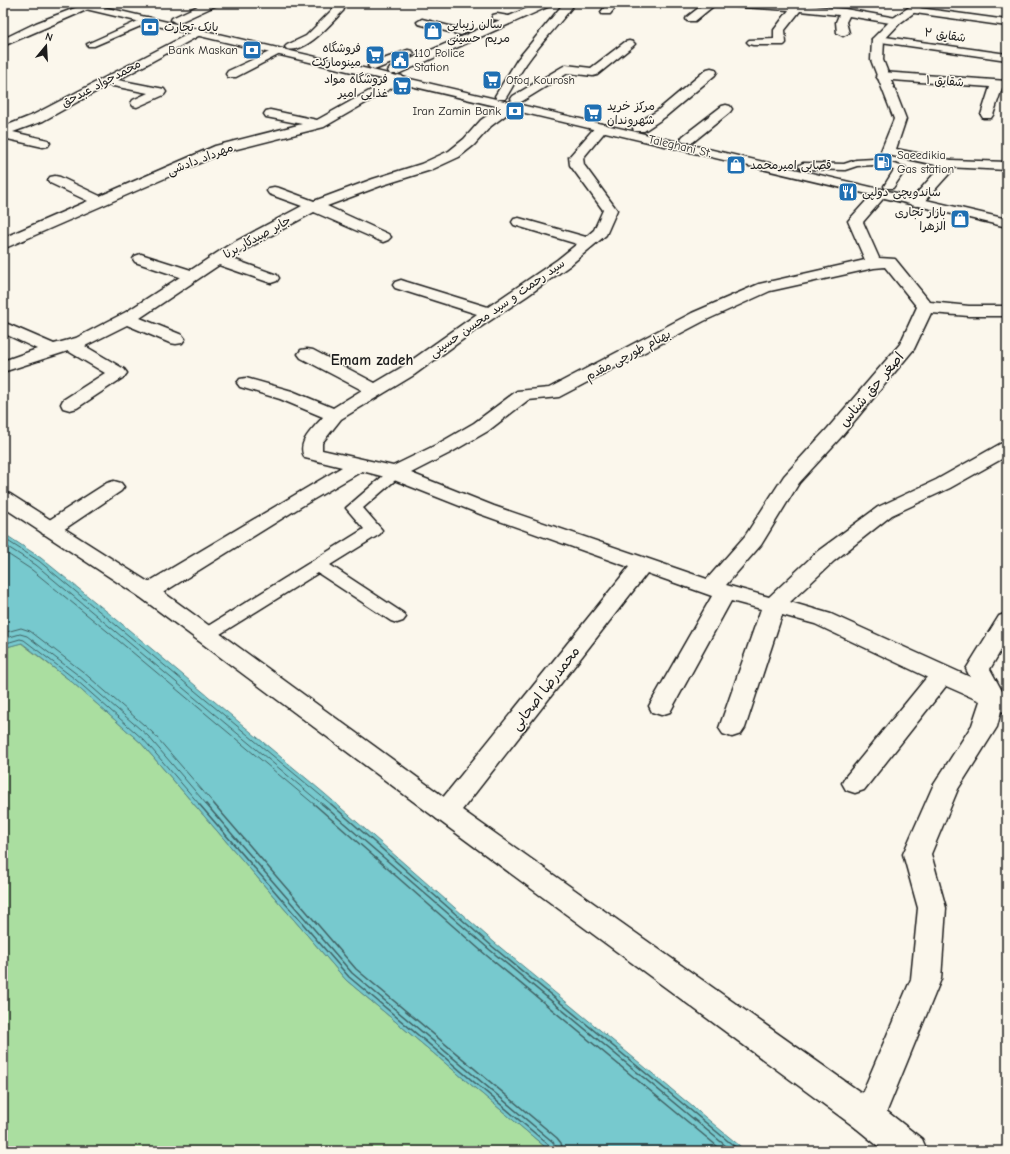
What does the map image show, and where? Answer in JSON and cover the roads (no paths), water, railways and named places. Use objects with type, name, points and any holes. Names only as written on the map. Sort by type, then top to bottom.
[{"type":"street","name":"Taleghani St.","points":[[73,3],[278,51],[378,71],[688,139],[803,166],[885,190]]},
{"type":"street","name":"Taleghani St.","points":[[104,3],[291,47],[378,71]]},
{"type":"street","points":[[176,20],[213,3]]},
{"type":"street","points":[[422,22],[460,37],[497,17],[529,3]]},
{"type":"street","points":[[378,71],[446,38],[460,37],[510,19],[548,3]]},
{"type":"street","points":[[509,100],[522,62],[570,3]]},
{"type":"street","points":[[606,12],[614,3]]},
{"type":"street","points":[[691,19],[712,3]]},
{"type":"street","points":[[727,3],[797,7],[845,12],[896,21]]},
{"type":"street","points":[[997,3],[1007,4]]},
{"type":"street","points":[[3,43],[40,25],[87,6]]},
{"type":"street","points":[[1007,23],[917,6],[896,21],[878,39],[877,60],[900,119],[888,151],[951,164],[1007,166]]},
{"type":"street","points":[[753,42],[780,43],[779,30],[797,7]]},
{"type":"street","points":[[291,47],[310,38],[339,9]]},
{"type":"street","points":[[843,33],[841,22],[845,12]]},
{"type":"street","points":[[497,17],[510,19]]},
{"type":"street","name":"محمدجواد عبدحق","points":[[3,133],[38,118],[198,32]]},
{"type":"street","name":"مهرداد دادشی","points":[[3,244],[220,148],[319,124],[396,75],[460,37]]},
{"type":"street","name":"شقایق ۲","points":[[878,39],[1007,57]]},
{"type":"street","name":"جابر صیدکار برنا","points":[[3,367],[52,350],[82,342],[126,319],[194,276],[234,248],[314,206],[378,182],[426,167],[454,154],[469,142],[509,100],[566,69],[593,72],[629,44]]},
{"type":"street","points":[[232,74],[278,51]]},
{"type":"street","points":[[639,128],[661,114],[710,72]]},
{"type":"street","name":"شقایق ۱","points":[[882,76],[1002,85]]},
{"type":"street","points":[[106,81],[160,92],[137,103]]},
{"type":"street","points":[[987,115],[1002,85]]},
{"type":"street","name":"Taleghani St.","points":[[509,100],[602,128],[920,198],[1007,214]]},
{"type":"street","points":[[688,139],[726,109]]},
{"type":"street","points":[[270,114],[319,124]]},
{"type":"street","points":[[3,122],[20,125]]},
{"type":"street","name":"سید رحمت و سید محسن حسینی","points":[[602,128],[576,157],[577,165],[610,210],[601,232],[521,293],[467,328],[408,371],[334,414],[312,443],[312,454],[395,473],[487,510],[718,590],[823,619],[1000,701]]},
{"type":"street","points":[[3,133],[43,143]]},
{"type":"street","points":[[920,198],[951,164]]},
{"type":"street","points":[[55,180],[99,201]]},
{"type":"street","points":[[885,190],[855,221],[874,263],[888,262],[926,307],[969,311],[1007,311]]},
{"type":"street","points":[[274,191],[314,206],[383,237]]},
{"type":"street","name":"Taleghani St.","points":[[920,198],[1007,223]]},
{"type":"street","points":[[519,222],[588,242]]},
{"type":"street","points":[[141,259],[194,276]]},
{"type":"street","points":[[218,259],[271,278]]},
{"type":"street","name":"بهنام طورچی مقدم","points":[[395,473],[443,449],[481,427],[523,395],[553,393],[698,317],[733,301],[765,287],[874,263]]},
{"type":"street","points":[[401,285],[490,313]]},
{"type":"street","name":"اصغر حق شناس","points":[[660,706],[718,590],[753,540],[791,480],[835,432],[908,346],[926,307]]},
{"type":"street","points":[[126,319],[176,339]]},
{"type":"street","points":[[3,327],[52,350]]},
{"type":"street","points":[[70,345],[118,373],[70,404]]},
{"type":"street","points":[[307,354],[375,390]]},
{"type":"street","points":[[246,383],[286,395],[334,414]]},
{"type":"street","points":[[732,728],[774,605],[826,556],[885,511],[943,484],[1007,448]]},
{"type":"street","points":[[148,592],[295,502],[359,465]]},
{"type":"street","points":[[50,529],[114,487]]},
{"type":"street","points":[[3,498],[148,592],[446,812],[868,1117],[910,1151]]},
{"type":"street","name":"محمدرضا اصحابی","points":[[446,812],[643,564]]},
{"type":"street","points":[[868,1117],[926,979],[932,908],[917,854],[946,786],[1000,701],[978,669],[1007,621]]},
{"type":"street","points":[[855,782],[942,674]]},
{"type":"lane","points":[[91,44],[147,20]]},
{"type":"lane","points":[[803,166],[845,167],[856,163],[874,162],[901,169],[885,190]]},
{"type":"lane","points":[[206,635],[374,530],[354,508],[395,473]]},
{"type":"lane","points":[[318,565],[397,617]]},
{"type":"water","points":[[3,533],[41,558],[116,619],[325,794],[495,943],[746,1151],[550,1151],[346,980],[141,743],[72,682],[22,643],[3,648]]},
{"type":"place","name":"بانک تجارت","points":[[150,27]]},
{"type":"place","name":"سالن زیبایی مریم حسینی","points":[[433,31]]},
{"type":"place","name":"Bank Maskan","points":[[252,50]]},
{"type":"place","name":"فروشگاه مینومارکت","points":[[375,55]]},
{"type":"place","name":"110 Police Station","points":[[400,60]]},
{"type":"place","name":"Ofoq Kourosh","points":[[492,80]]},
{"type":"place","name":"فروشگاه مواد غذایی امیر","points":[[402,86]]},
{"type":"place","name":"Iran Zamin Bank","points":[[515,111]]},
{"type":"place","name":"مرکز خرید شهروندان","points":[[593,113]]},
{"type":"place","name":"Saeedikia Gas station","points":[[883,162]]},
{"type":"place","name":"قصابی امیرمحمد","points":[[736,165]]},
{"type":"place","name":"ساندویچی دولپی","points":[[848,192]]},
{"type":"place","name":"بازار تجاری الزهرا","points":[[960,219]]},
{"type":"district","name":"Emam zadeh","points":[[372,360]]}]
